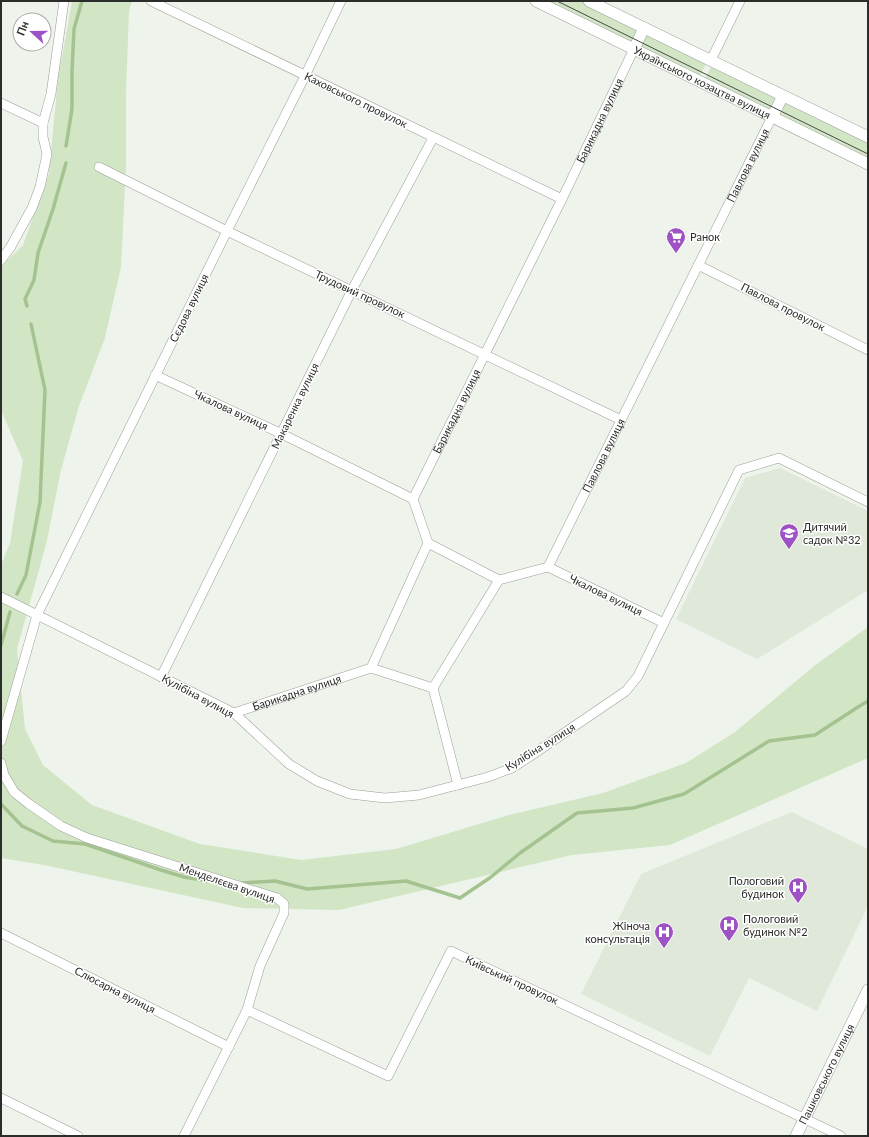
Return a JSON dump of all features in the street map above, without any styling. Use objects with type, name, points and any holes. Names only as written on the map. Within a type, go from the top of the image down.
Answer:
[{"type":"street","points":[[1,260],[10,248],[32,208],[40,187],[47,154],[43,137],[43,123],[51,94],[64,1]]},
{"type":"street","name":"Каховського провулок","points":[[151,1],[562,199]]},
{"type":"street","name":"Сєдова вулиця","points":[[1,737],[37,615],[341,1]]},
{"type":"street","name":"Українського козацтва вулиця","points":[[536,1],[868,164]]},
{"type":"street","points":[[589,1],[868,137]]},
{"type":"street","points":[[711,60],[740,1]]},
{"type":"street","name":"Барикадна вулиця","points":[[413,499],[484,353],[562,199],[644,28]]},
{"type":"street","name":"Павлова вулиця","points":[[548,567],[783,96]]},
{"type":"street","points":[[1,103],[43,123]]},
{"type":"street","name":"Макаренка вулиця","points":[[161,677],[352,290],[433,138]]},
{"type":"street","name":"Трудовий провулок","points":[[99,166],[226,231],[484,353],[621,420]]},
{"type":"street","name":"Павлова провулок","points":[[698,265],[868,350]]},
{"type":"street","name":"Чкалова вулиця","points":[[155,375],[282,434],[413,499]]},
{"type":"street","name":"Кулібіна вулиця","points":[[1,597],[234,713],[290,764],[317,781],[350,794],[385,798],[412,795],[458,785],[488,777],[512,768],[626,691],[638,676],[739,470],[778,458],[868,502]]},
{"type":"street","points":[[413,499],[428,543],[371,668],[434,688]]},
{"type":"street","points":[[428,543],[499,580],[548,567]]},
{"type":"street","name":"Чкалова вулиця","points":[[548,567],[664,623]]},
{"type":"street","points":[[458,785],[434,688],[499,580]]},
{"type":"street","name":"Барикадна вулиця","points":[[234,713],[371,668]]},
{"type":"street","name":"Менделєєва вулиця","points":[[1,763],[4,775],[14,792],[61,826],[87,838],[278,898],[284,904],[284,913],[260,966],[247,1010],[184,1136]]},
{"type":"street","name":"Слюсарна вулиця","points":[[1,933],[229,1047]]},
{"type":"street","name":"Київський провулок","points":[[247,1010],[388,1076],[451,951],[841,1136]]},
{"type":"street","name":"Пашковського вулиця","points":[[796,1136],[868,990]]},
{"type":"street","points":[[1,1098],[78,1136]]},
{"type":"shaded area","name":"Дитячий садок №32","points":[[780,468],[868,511],[868,590],[757,659],[676,619],[745,478]]},
{"type":"shaded area","name":"Пологовий будинок №2","points":[[792,812],[868,849],[868,906],[817,1011],[749,978],[710,1056],[581,994],[641,874]]},
{"type":"green space","points":[[72,1],[132,1],[129,11],[126,93],[126,166],[121,267],[105,338],[79,406],[61,470],[47,541],[17,649],[25,729],[43,765],[92,805],[200,844],[301,860],[396,849],[509,815],[603,793],[686,763],[735,732],[814,666],[868,627],[868,758],[670,845],[572,855],[339,910],[243,908],[44,865],[1,858],[1,565],[10,543],[23,461],[1,410],[1,267],[23,245],[49,173],[58,79]]},
{"type":"green space","points":[[543,1],[582,1],[640,29],[632,45]]},
{"type":"green space","points":[[646,32],[707,62],[699,78],[638,48]]},
{"type":"green space","points":[[712,65],[779,97],[771,113],[704,80]]},
{"type":"green space","points":[[784,100],[868,141],[868,160],[777,116]]},
{"type":"waterway","points":[[66,146],[72,109],[74,29],[82,1]]},
{"type":"waterway","points":[[27,306],[25,299],[34,280],[38,253],[53,209],[66,163]]},
{"type":"waterway","points":[[17,594],[26,575],[40,502],[45,390],[31,324]]},
{"type":"waterway","points":[[1,645],[10,612]]},
{"type":"waterway","points":[[241,883],[275,881],[307,889],[406,881],[460,898],[491,877],[520,853],[577,813],[633,808],[684,794],[769,741],[815,735],[868,701]]},
{"type":"waterway","points":[[1,804],[22,826],[53,841],[85,844],[184,877],[209,881]]},
{"type":"tram line","points":[[557,1],[868,154]]},
{"type":"place","name":"Ранок","points":[[676,254]]},
{"type":"place","name":"Дитячий садок №32","points":[[789,550]]},
{"type":"place","name":"Пологовий будинок","points":[[798,904]]},
{"type":"place","name":"Пологовий будинок №2","points":[[729,942]]},
{"type":"place","name":"Жіноча консультація","points":[[664,949]]}]
